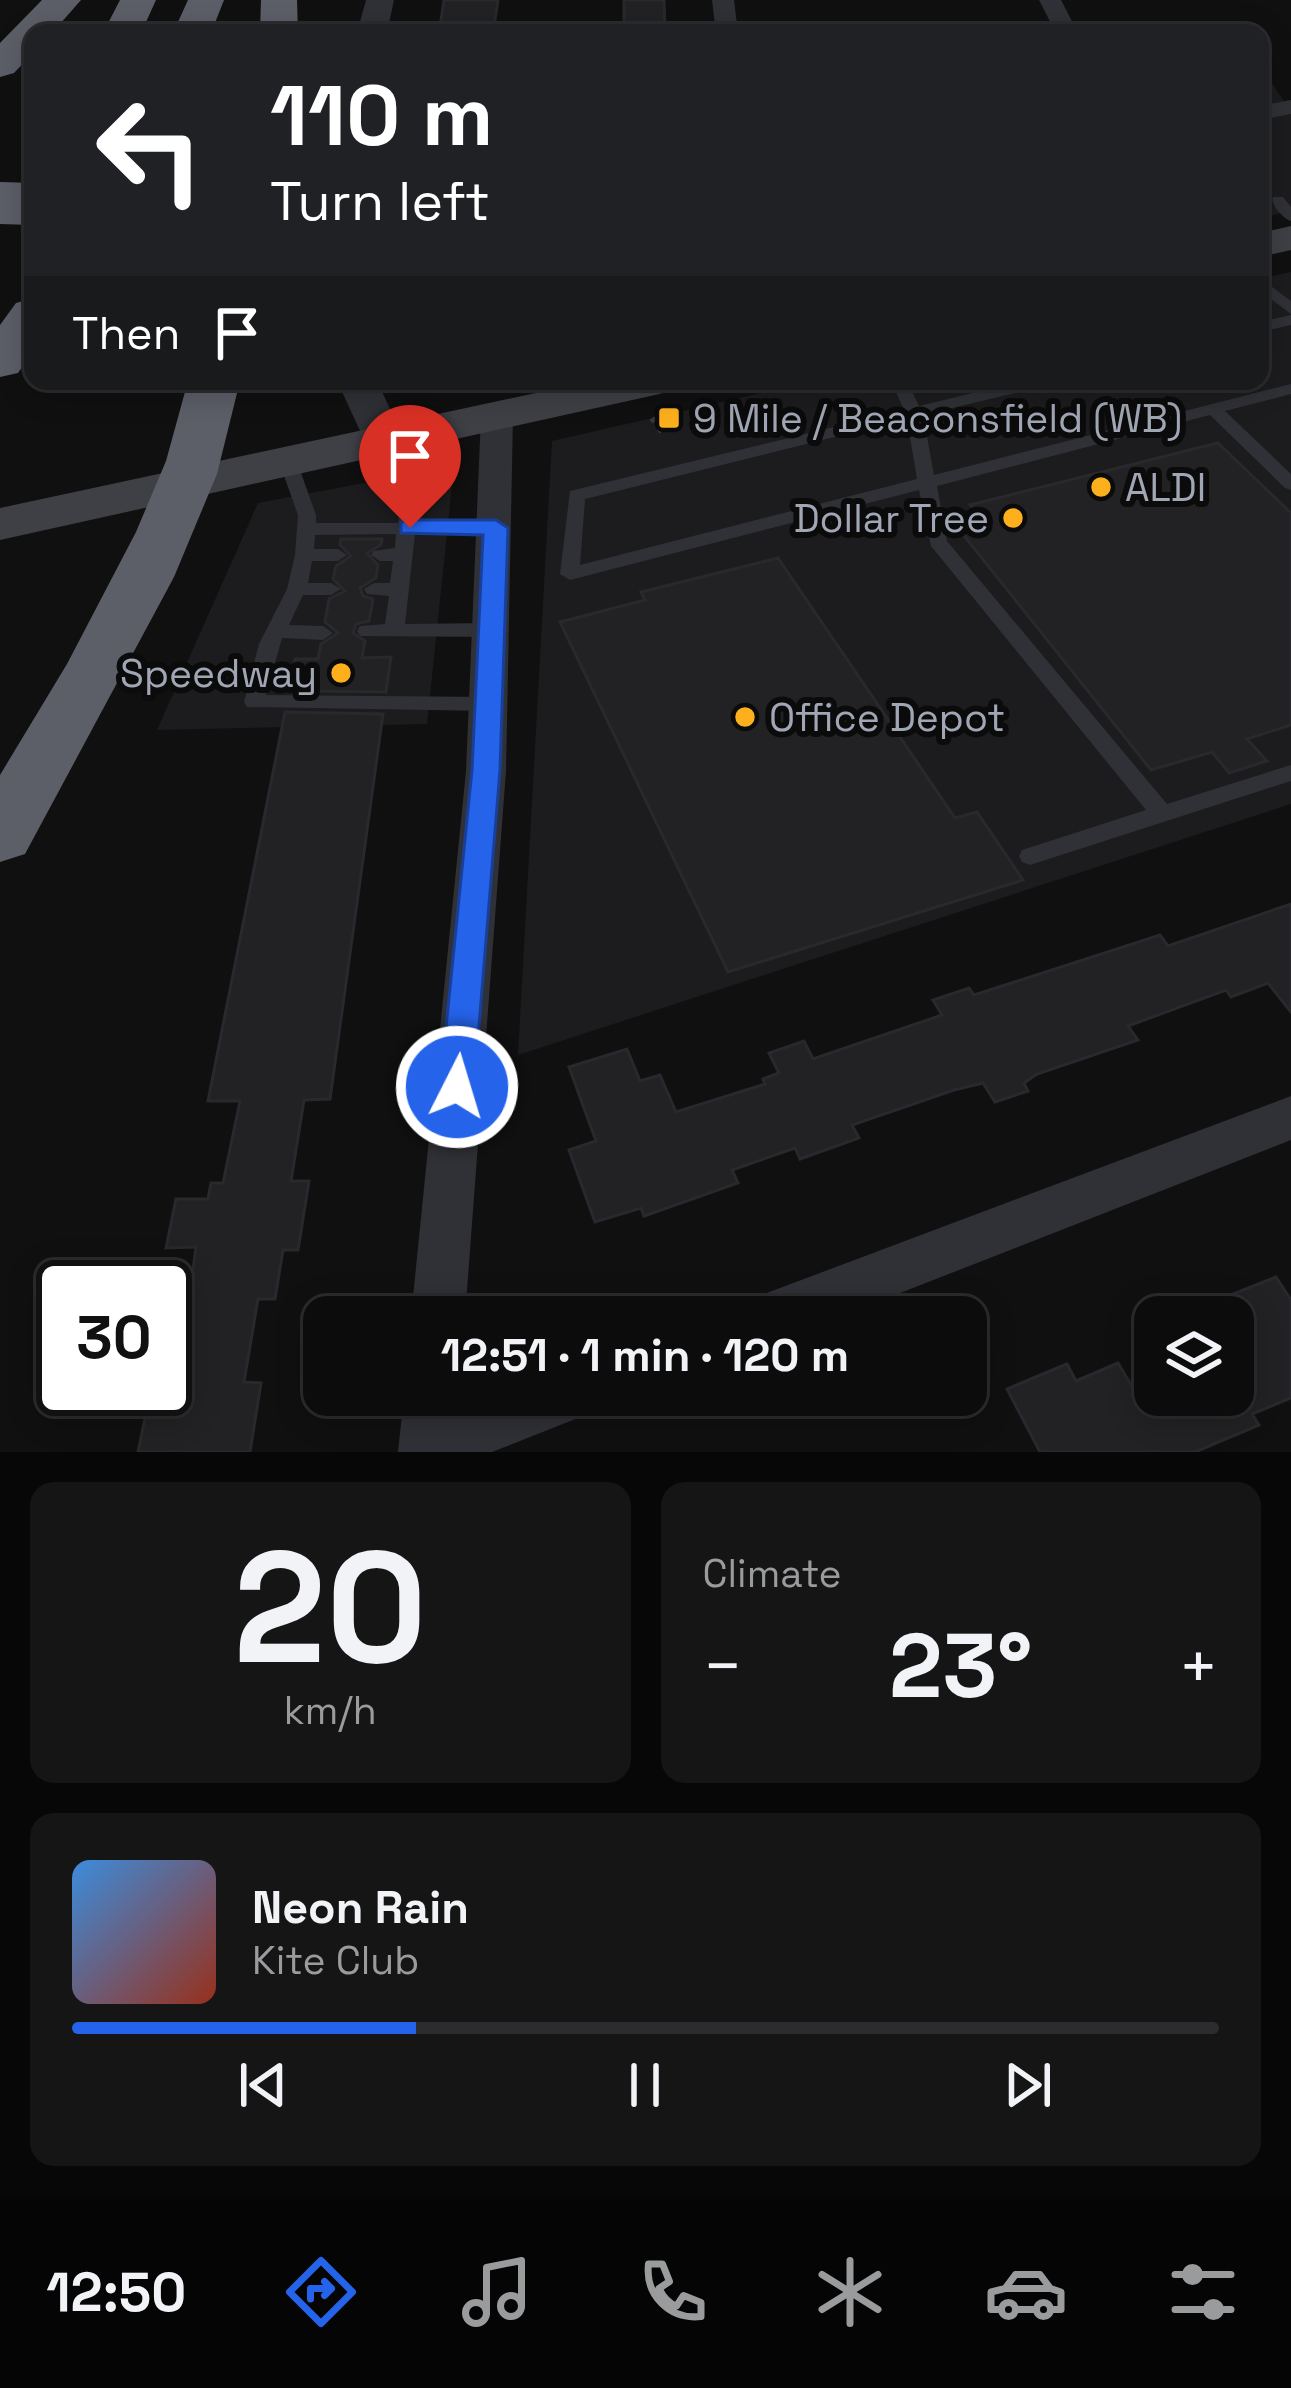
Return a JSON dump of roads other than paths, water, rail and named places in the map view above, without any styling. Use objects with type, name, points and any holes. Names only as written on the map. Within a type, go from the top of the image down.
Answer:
[{"type":"highway","points":[[40,24],[63,0]]},
{"type":"highway","points":[[0,65],[24,40]]},
{"type":"highway","points":[[0,232],[24,197]]},
{"type":"highway","points":[[0,362],[24,326]]},
{"type":"highway","points":[[0,835],[102,655],[187,482],[212,390]]},
{"type":"main road","points":[[0,524],[497,416],[653,398]]},
{"type":"street","points":[[362,390],[383,439]]},
{"type":"street","points":[[440,1296],[488,704],[497,416]]},
{"type":"street","points":[[827,1296],[1291,1118]]},
{"type":"street","points":[[428,1432],[489,1416]]},
{"type":"lane","points":[[1285,219],[1291,218]]},
{"type":"lane","points":[[1005,390],[576,495],[570,574],[1291,389]]},
{"type":"lane","points":[[903,390],[914,412],[938,542],[1162,814]]},
{"type":"lane","points":[[1213,409],[1291,484]]},
{"type":"lane","points":[[383,439],[411,491],[394,631]]},
{"type":"lane","points":[[287,459],[307,515],[304,555],[297,589],[269,644],[254,702],[488,704]]},
{"type":"lane","points":[[306,529],[496,528]]},
{"type":"lane","points":[[380,555],[406,554]]},
{"type":"lane","points":[[304,555],[338,555]]},
{"type":"lane","points":[[297,589],[331,589]]},
{"type":"lane","points":[[374,589],[400,590]]},
{"type":"lane","points":[[367,632],[492,630]]},
{"type":"lane","points":[[279,631],[323,633]]},
{"type":"lane","points":[[1030,856],[1291,773]]},
{"type":"place","name":"9 Mile / Beaconsfield (WB)","points":[[669,418]]},
{"type":"place","name":"ALDI","points":[[1101,487]]},
{"type":"place","name":"Dollar Tree","points":[[1013,518]]},
{"type":"place","name":"Speedway","points":[[341,673]]},
{"type":"place","name":"Office Depot","points":[[745,717]]}]
